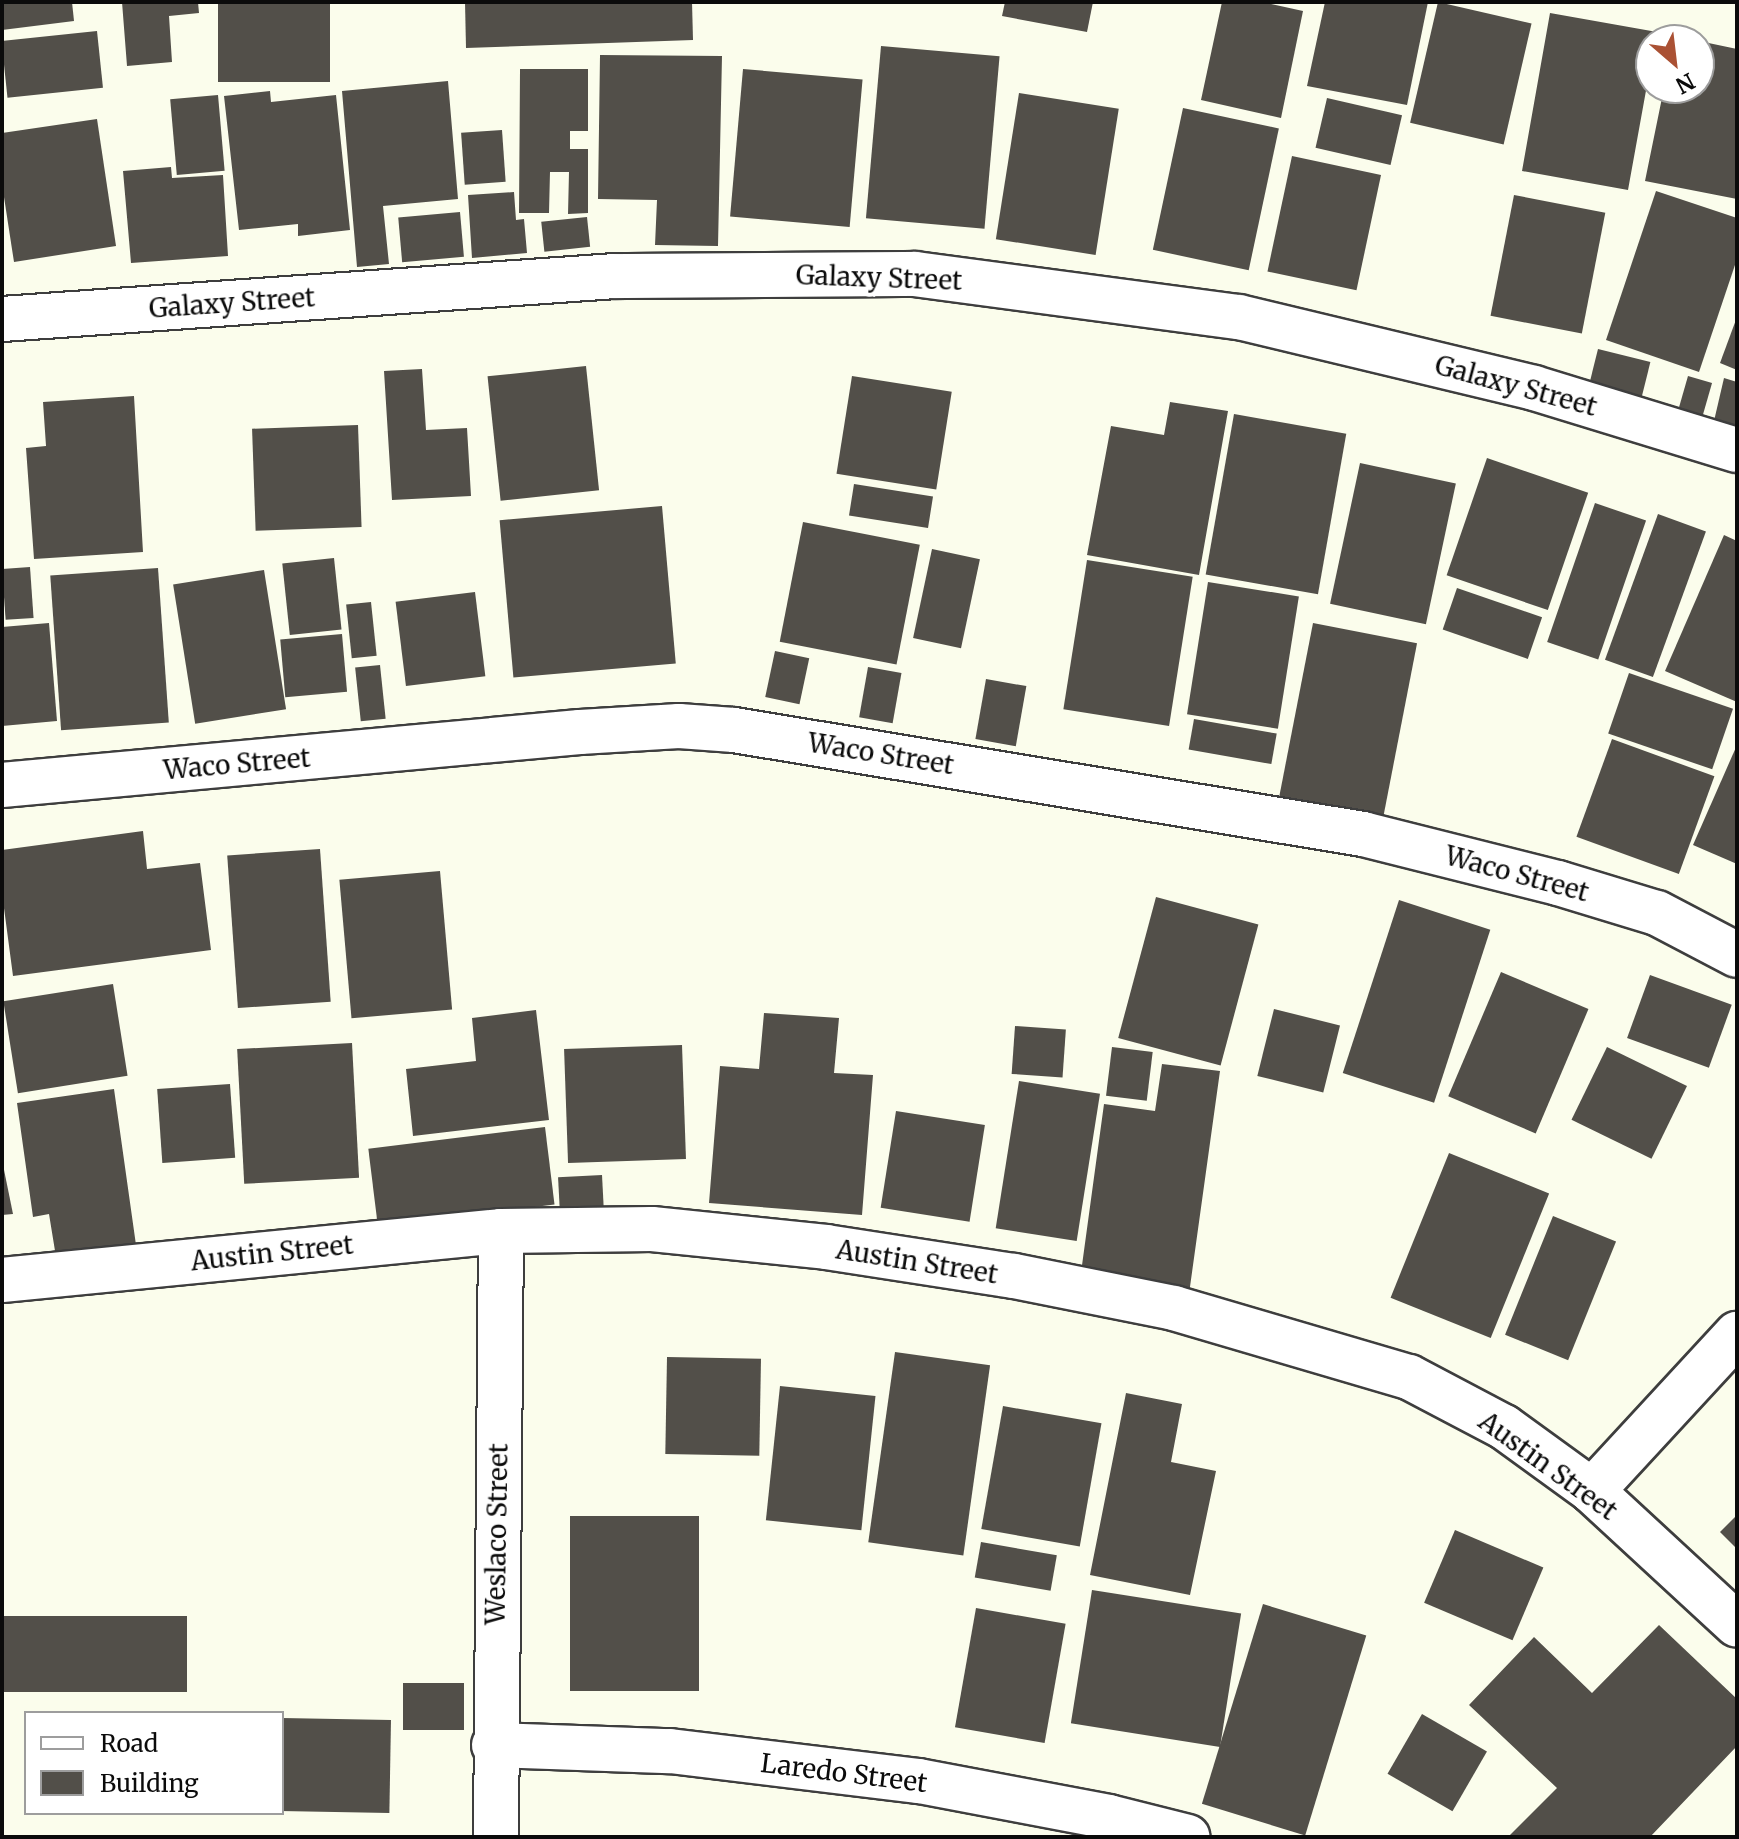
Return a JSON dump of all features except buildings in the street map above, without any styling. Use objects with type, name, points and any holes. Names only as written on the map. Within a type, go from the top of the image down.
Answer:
[{"type":"street","name":"Galaxy Street","points":[[2,319],[615,276],[915,274],[1239,317],[1534,388],[1737,450]]},
{"type":"street","name":"Waco Street","points":[[2,785],[580,732],[679,726],[734,730],[1363,834],[1558,883],[1657,913],[1737,955]]},
{"type":"street","name":"Austin Street","points":[[2,1280],[501,1231],[652,1229],[826,1247],[1014,1276],[1174,1308],[1409,1377],[1504,1427],[1592,1491],[1737,1625]]},
{"type":"street","name":"Weslaco Street","points":[[496,1837],[494,1745],[501,1231]]},
{"type":"street","points":[[1592,1491],[1737,1334]]},
{"type":"street","name":"Laredo Street","points":[[494,1745],[670,1751],[919,1781],[1122,1820],[1188,1837]]}]
